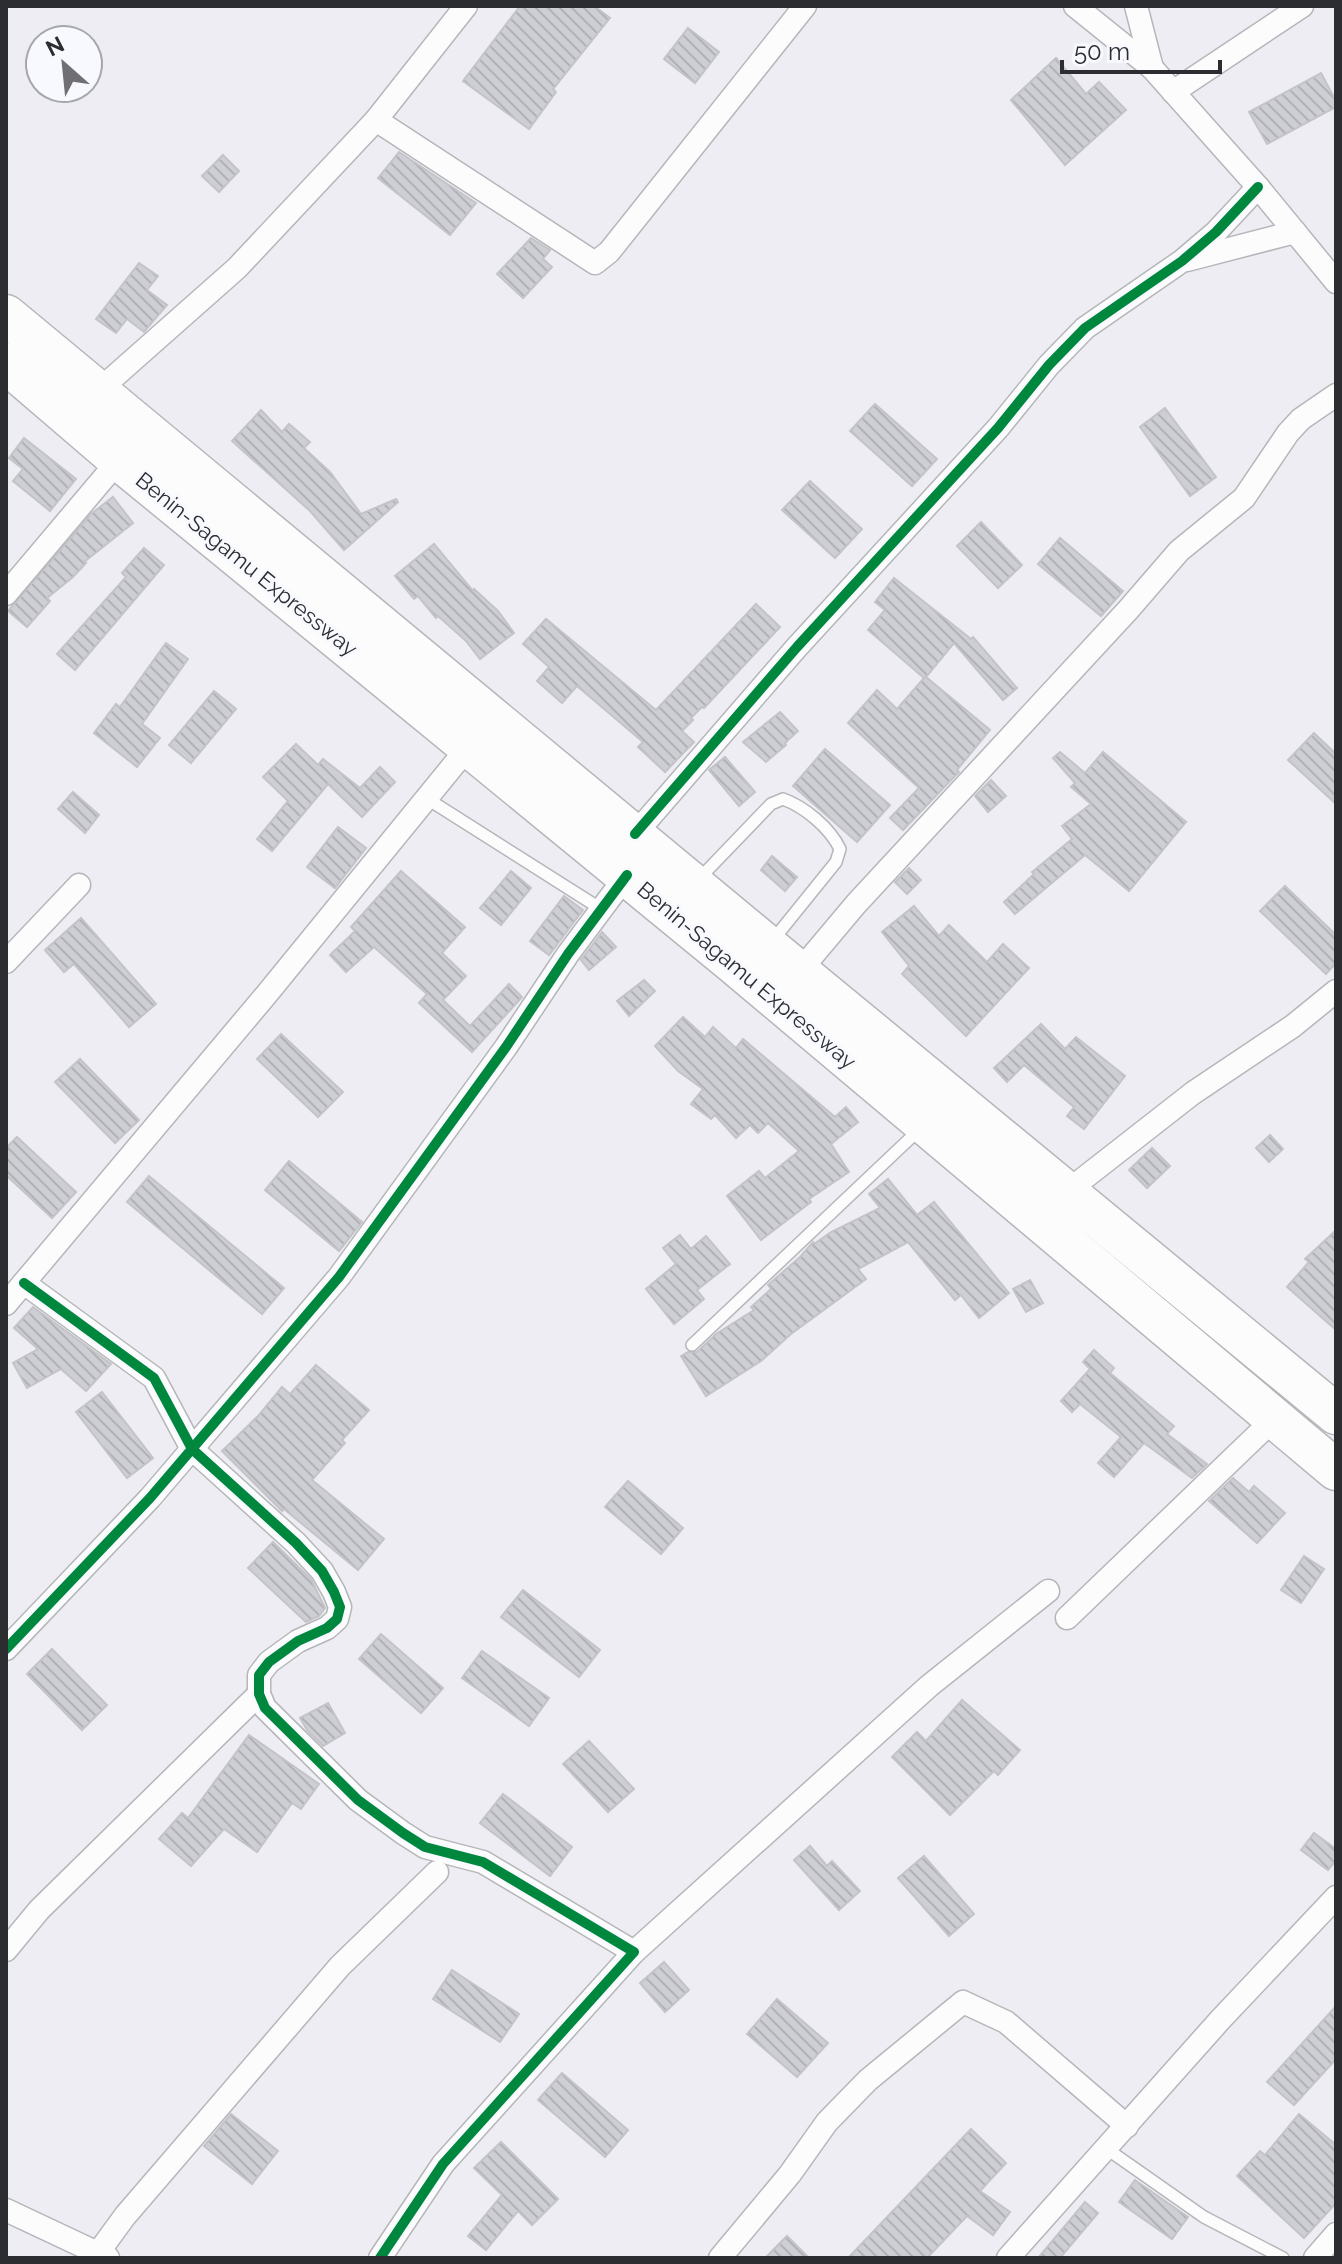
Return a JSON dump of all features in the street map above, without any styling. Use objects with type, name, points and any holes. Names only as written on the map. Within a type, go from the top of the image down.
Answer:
[{"type":"highway","points":[[6,315],[635,834],[798,973],[1336,1414]]},
{"type":"highway","name":"Benin-Sagamu Expressway","points":[[6,363],[119,460],[627,875],[1336,1470]]},
{"type":"street","points":[[98,391],[237,268],[376,120],[466,6]]},
{"type":"street","points":[[376,120],[595,263],[609,252],[805,6]]},
{"type":"street","points":[[1075,6],[1152,68],[1258,187],[1336,282]]},
{"type":"street","points":[[1136,6],[1152,68]]},
{"type":"street","points":[[1173,92],[1302,6]]},
{"type":"street","points":[[635,834],[797,647],[998,428],[1049,365],[1085,328],[1182,261],[1216,232],[1258,187]]},
{"type":"street","points":[[1182,261],[1295,232]]},
{"type":"street","points":[[798,973],[856,904],[1179,551],[1244,498],[1294,426],[1336,395]]},
{"type":"street","points":[[6,594],[119,460]]},
{"type":"street","points":[[6,1304],[266,995],[470,745]]},
{"type":"street","points":[[6,1649],[150,1498],[339,1277],[627,875]]},
{"type":"street","points":[[6,962],[79,885]]},
{"type":"street","points":[[1065,1193],[1193,1093],[1293,1026],[1336,991]]},
{"type":"street","points":[[24,1283],[154,1378],[192,1449],[296,1543],[322,1571],[334,1592],[340,1607],[337,1619],[327,1628],[298,1641],[269,1662],[259,1675],[259,1694],[265,1708],[358,1800],[403,1833],[425,1847],[483,1862],[634,1952]]},
{"type":"street","points":[[1067,1618],[1274,1419]]},
{"type":"street","points":[[380,2258],[443,2164],[634,1952],[929,1686],[1048,1591]]},
{"type":"street","points":[[6,1950],[39,1910],[259,1694]]},
{"type":"street","points":[[6,2210],[103,2256],[125,2216],[340,1966],[437,1872]]},
{"type":"street","points":[[1008,2258],[1220,2020],[1336,1897]]},
{"type":"street","points":[[720,2258],[790,2174],[827,2122],[868,2080],[963,2002],[1006,2022],[1127,2126]]},
{"type":"street","points":[[706,2258],[761,2187]]},
{"type":"street","points":[[1315,2258],[1336,2234]]},
{"type":"lane","points":[[426,798],[601,909]]},
{"type":"lane","points":[[694,884],[771,804],[783,799],[796,804],[834,837],[840,849],[836,862],[768,947]]},
{"type":"lane","points":[[692,1345],[925,1124]]},
{"type":"lane","points":[[1107,2149],[1204,2217],[1283,2258]]},
{"type":"building","points":[[520,6],[594,6],[610,18],[553,89],[556,92],[529,129],[463,81]]},
{"type":"building","points":[[688,28],[719,52],[695,83],[664,59]]},
{"type":"building","points":[[1056,58],[1086,94],[1099,82],[1126,110],[1065,165],[1011,100]]},
{"type":"building","points":[[1321,73],[1336,101],[1336,107],[1267,144],[1249,112]]},
{"type":"building","points":[[399,152],[476,203],[450,235],[378,178]]},
{"type":"building","points":[[223,155],[239,171],[219,192],[202,176]]},
{"type":"building","points":[[531,238],[550,250],[543,259],[552,267],[523,298],[497,274]]},
{"type":"building","points":[[139,263],[158,276],[147,290],[167,305],[144,332],[127,319],[116,333],[96,319]]},
{"type":"building","points":[[875,404],[937,459],[912,486],[850,431]]},
{"type":"building","points":[[1165,408],[1216,477],[1190,496],[1140,427]]},
{"type":"building","points":[[261,410],[282,432],[289,424],[310,442],[304,448],[330,472],[361,514],[396,499],[398,502],[344,550],[310,511],[232,441]]},
{"type":"building","points":[[24,438],[76,479],[50,511],[13,481],[23,469],[9,458]]},
{"type":"building","points":[[810,481],[862,529],[835,558],[782,510]]},
{"type":"building","points":[[113,497],[133,523],[84,562],[73,577],[47,598],[50,601],[27,627],[8,611],[91,514]]},
{"type":"building","points":[[981,522],[1022,565],[998,588],[957,546]]},
{"type":"building","points":[[1060,538],[1123,591],[1101,616],[1038,564]]},
{"type":"building","points":[[434,544],[473,591],[498,611],[514,633],[480,659],[466,641],[438,616],[436,618],[418,596],[414,599],[395,576]]},
{"type":"building","points":[[144,548],[164,565],[75,670],[57,654],[126,577],[122,573]]},
{"type":"building","points":[[894,578],[971,639],[973,637],[1017,688],[1003,700],[954,643],[926,677],[990,730],[957,770],[959,772],[903,830],[890,818],[919,788],[848,723],[877,690],[897,709],[924,678],[868,630],[885,610],[875,602]]},
{"type":"building","points":[[756,604],[780,627],[691,718],[693,720],[682,731],[694,742],[665,772],[638,747],[643,742],[577,686],[562,703],[537,681],[549,667],[523,644],[546,619],[656,710]]},
{"type":"building","points":[[166,643],[188,659],[142,724],[160,738],[137,767],[94,733],[116,704],[120,707]]},
{"type":"building","points":[[214,691],[236,709],[191,763],[169,745]]},
{"type":"building","points":[[780,712],[798,731],[766,762],[743,742]]},
{"type":"building","points":[[1314,733],[1336,754],[1336,804],[1288,760]]},
{"type":"building","points":[[296,744],[318,765],[323,759],[360,788],[380,767],[395,782],[362,817],[328,784],[272,851],[257,839],[288,801],[263,777]]},
{"type":"building","points":[[825,749],[890,805],[857,842],[793,786]]},
{"type":"building","points":[[1060,752],[1085,773],[1103,752],[1186,822],[1129,891],[1085,855],[1015,914],[1004,902],[1034,874],[1032,872],[1072,839],[1062,826],[1091,804],[1071,787],[1075,783],[1053,758]]},
{"type":"building","points":[[725,757],[755,792],[739,806],[709,770]]},
{"type":"building","points":[[991,780],[1006,796],[988,812],[975,796]]},
{"type":"building","points":[[73,792],[99,815],[85,833],[58,809]]},
{"type":"building","points":[[338,827],[366,848],[335,888],[307,867]]},
{"type":"building","points":[[772,856],[797,877],[785,891],[761,870]]},
{"type":"building","points":[[909,868],[921,880],[907,894],[895,882]]},
{"type":"building","points":[[401,871],[465,927],[442,953],[466,976],[443,1000],[470,1026],[509,984],[522,997],[472,1052],[419,1003],[427,994],[374,947],[346,972],[330,955],[355,931],[351,927]]},
{"type":"building","points":[[511,871],[531,888],[501,925],[480,908]]},
{"type":"building","points":[[1285,886],[1336,935],[1336,963],[1326,974],[1260,911]]},
{"type":"building","points":[[564,896],[583,910],[549,955],[530,941]]},
{"type":"building","points":[[914,906],[939,936],[949,925],[987,962],[1003,944],[1029,968],[966,1036],[902,974],[909,966],[882,932]]},
{"type":"building","points":[[81,918],[156,1004],[129,1027],[74,964],[64,972],[45,950]]},
{"type":"building","points":[[602,932],[616,947],[589,970],[581,960]]},
{"type":"building","points":[[644,980],[655,991],[629,1016],[617,1001]]},
{"type":"building","points":[[683,1017],[705,1037],[713,1027],[736,1048],[743,1039],[835,1117],[846,1107],[858,1122],[831,1144],[849,1172],[809,1199],[811,1202],[761,1240],[727,1196],[759,1171],[765,1178],[799,1151],[768,1123],[758,1133],[750,1125],[736,1138],[715,1115],[711,1119],[691,1104],[703,1089],[678,1071],[655,1046]]},
{"type":"building","points":[[1041,1024],[1065,1049],[1076,1037],[1125,1076],[1084,1129],[1067,1116],[1074,1107],[1024,1065],[1007,1082],[994,1068]]},
{"type":"building","points":[[281,1034],[343,1092],[318,1117],[257,1059]]},
{"type":"building","points":[[80,1059],[139,1120],[115,1143],[55,1082]]},
{"type":"building","points":[[1270,1135],[1283,1149],[1269,1162],[1256,1148]]},
{"type":"building","points":[[17,1137],[76,1192],[52,1218],[6,1175],[6,1148]]},
{"type":"building","points":[[1152,1148],[1170,1166],[1147,1188],[1129,1170]]},
{"type":"building","points":[[289,1161],[362,1222],[339,1251],[265,1190]]},
{"type":"building","points":[[149,1176],[284,1288],[262,1314],[127,1202]]},
{"type":"building","points":[[888,1179],[917,1215],[934,1202],[1009,1293],[979,1318],[961,1295],[955,1300],[908,1242],[858,1269],[866,1279],[791,1334],[761,1361],[706,1396],[681,1356],[697,1352],[716,1334],[754,1310],[751,1307],[771,1289],[768,1285],[813,1242],[880,1208],[869,1194]]},
{"type":"building","points":[[1336,1230],[1336,1330],[1287,1287],[1309,1262],[1305,1259]]},
{"type":"building","points":[[680,1235],[691,1249],[706,1236],[730,1264],[697,1290],[704,1299],[674,1324],[646,1289],[676,1264],[663,1248]]},
{"type":"building","points":[[1030,1280],[1043,1303],[1026,1312],[1013,1289]]},
{"type":"building","points":[[33,1307],[111,1364],[86,1391],[61,1369],[27,1388],[13,1363],[38,1349],[14,1328]]},
{"type":"building","points":[[1094,1350],[1114,1368],[1110,1373],[1174,1426],[1167,1434],[1207,1464],[1192,1478],[1144,1443],[1114,1477],[1098,1463],[1121,1437],[1080,1404],[1072,1412],[1061,1401],[1090,1369],[1083,1362]]},
{"type":"building","points":[[316,1365],[369,1410],[312,1480],[384,1539],[358,1570],[284,1509],[282,1511],[222,1451],[282,1387],[290,1394]]},
{"type":"building","points":[[102,1392],[153,1458],[127,1478],[76,1412]]},
{"type":"building","points":[[1233,1478],[1249,1492],[1254,1486],[1285,1513],[1257,1543],[1209,1501]]},
{"type":"building","points":[[628,1481],[683,1528],[661,1554],[605,1507]]},
{"type":"building","points":[[273,1542],[311,1579],[325,1608],[319,1616],[306,1622],[248,1568]]},
{"type":"building","points":[[1304,1556],[1324,1569],[1301,1603],[1281,1590]]},
{"type":"building","points":[[523,1590],[600,1650],[579,1677],[501,1617]]},
{"type":"building","points":[[381,1634],[443,1688],[421,1713],[359,1659]]},
{"type":"building","points":[[52,1649],[107,1705],[82,1730],[27,1674]]},
{"type":"building","points":[[482,1651],[549,1698],[529,1726],[462,1678]]},
{"type":"building","points":[[962,1700],[1020,1750],[998,1775],[994,1771],[950,1815],[892,1757],[917,1732],[926,1741]]},
{"type":"building","points":[[328,1703],[345,1733],[323,1746],[300,1718]]},
{"type":"building","points":[[249,1735],[319,1784],[301,1809],[292,1803],[257,1852],[224,1829],[191,1866],[159,1839],[182,1813],[188,1818]]},
{"type":"building","points":[[589,1741],[634,1789],[608,1812],[563,1764]]},
{"type":"building","points":[[503,1794],[572,1847],[550,1876],[480,1823]]},
{"type":"building","points":[[1314,1833],[1336,1849],[1336,1860],[1328,1870],[1301,1850]]},
{"type":"building","points":[[810,1846],[827,1866],[832,1861],[860,1891],[839,1910],[794,1860]]},
{"type":"building","points":[[924,1856],[974,1914],[949,1936],[898,1878]]},
{"type":"building","points":[[664,1962],[689,1990],[665,2012],[640,1983]]},
{"type":"building","points":[[452,1970],[519,2014],[500,2042],[433,1999]]},
{"type":"building","points":[[777,1999],[828,2043],[797,2077],[747,2034]]},
{"type":"building","points":[[1336,2006],[1336,2059],[1294,2105],[1267,2082]]},
{"type":"building","points":[[562,2073],[628,2130],[605,2157],[538,2100]]},
{"type":"building","points":[[231,2114],[278,2151],[252,2184],[204,2146]]},
{"type":"building","points":[[1299,2114],[1336,2145],[1336,2203],[1304,2238],[1237,2176],[1260,2151],[1265,2155]]},
{"type":"building","points":[[971,2129],[1006,2163],[980,2191],[1010,2212],[993,2235],[967,2216],[927,2258],[848,2258]]},
{"type":"building","points":[[501,2142],[558,2199],[532,2225],[518,2211],[486,2250],[468,2236],[502,2195],[474,2168]]},
{"type":"building","points":[[1135,2180],[1188,2217],[1172,2239],[1119,2202]]},
{"type":"building","points":[[1085,2202],[1098,2213],[1060,2258],[1038,2258]]},
{"type":"building","points":[[787,2236],[809,2258],[765,2258]]},
{"type":"cycle path","points":[[635,834],[797,647],[998,428],[1049,365],[1085,328],[1182,261],[1216,232],[1258,187]]},
{"type":"cycle path","points":[[6,1649],[150,1498],[339,1277],[627,875]]},
{"type":"cycle path","points":[[24,1283],[154,1378],[192,1449],[296,1543],[322,1571],[334,1592],[340,1607],[337,1619],[327,1628],[298,1641],[269,1662],[259,1675],[259,1694],[265,1708],[358,1800],[403,1833],[425,1847],[483,1862],[634,1952],[443,2164],[380,2258]]}]
